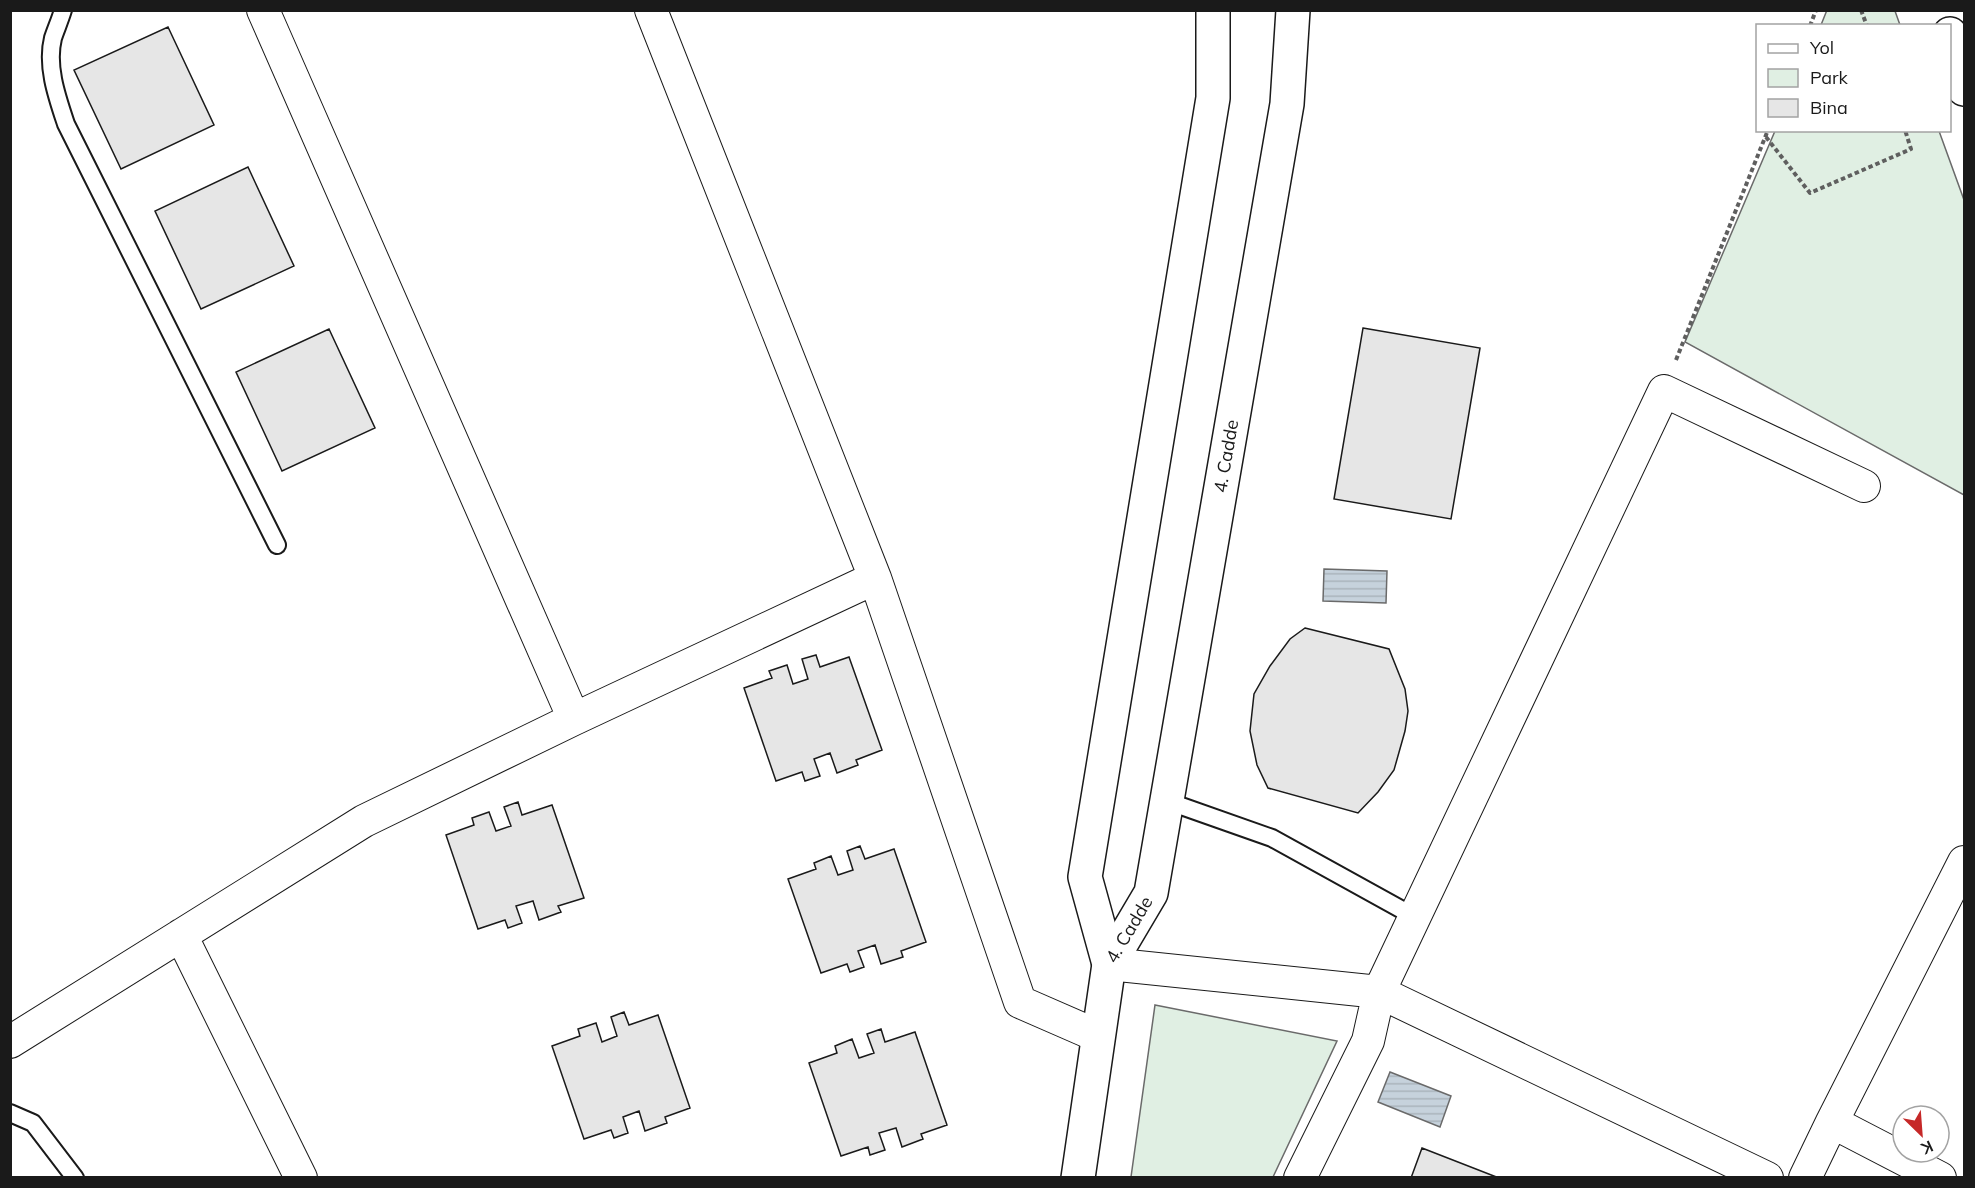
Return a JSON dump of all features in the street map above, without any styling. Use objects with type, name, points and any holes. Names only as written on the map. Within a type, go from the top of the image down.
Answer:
[{"type":"street","points":[[263,10],[574,719]]},
{"type":"street","points":[[651,10],[875,578],[1020,1002],[1098,1036]]},
{"type":"street","name":"4. Cadde","points":[[1109,964],[1085,877],[1213,98],[1213,10]]},
{"type":"street","name":"4. Cadde","points":[[1109,964],[1152,893],[1287,104],[1293,10]]},
{"type":"street","points":[[1951,37],[1965,89]]},
{"type":"street","points":[[1300,1178],[1368,1041],[1379,992],[1664,392],[1864,486]]},
{"type":"street","points":[[10,1042],[364,821],[574,719],[875,578]]},
{"type":"street","points":[[1805,1178],[1965,862]]},
{"type":"street","points":[[182,935],[301,1178]]},
{"type":"street","points":[[1078,1178],[1109,964],[1379,992],[1767,1178]]},
{"type":"street","points":[[1832,1122],[1940,1178]]},
{"type":"lane","points":[[63,10],[53,40],[52,68],[66,124],[277,545]]},
{"type":"lane","points":[[1167,801],[1272,838],[1415,917]]},
{"type":"lane","points":[[10,1113],[33,1123],[75,1178]]},
{"type":"path","points":[[1664,392],[1767,132]]},
{"type":"path","points":[[1766,136],[1810,193],[1911,149],[1906,132]]},
{"type":"green space","points":[[1827,10],[1895,11],[1900,24],[1821,24]]},
{"type":"green space","points":[[1775,132],[1939,132],[1964,200],[1964,495],[1685,342]]},
{"type":"green space","points":[[1155,1005],[1337,1041],[1273,1177],[1131,1177]]},
{"type":"shaded area","points":[[1324,569],[1387,571],[1386,603],[1323,601]]},
{"type":"shaded area","points":[[1390,1072],[1451,1096],[1440,1127],[1378,1102]]},
{"type":"building","points":[[168,27],[214,125],[121,169],[74,70]]},
{"type":"building","points":[[248,167],[294,266],[201,309],[155,211]]},
{"type":"building","points":[[1363,328],[1480,348],[1451,519],[1334,499]]},
{"type":"building","points":[[329,329],[375,428],[282,471],[236,372]]},
{"type":"building","points":[[1305,628],[1389,649],[1405,689],[1408,711],[1394,770],[1378,792],[1358,813],[1268,788],[1257,765],[1250,731],[1254,694],[1270,666],[1290,639]]},
{"type":"building","points":[[816,655],[820,667],[849,657],[882,750],[856,760],[858,765],[837,773],[830,753],[814,759],[820,776],[805,781],[802,772],[776,781],[744,688],[772,678],[769,671],[787,665],[793,684],[808,679],[802,659]]},
{"type":"building","points":[[518,802],[522,815],[552,805],[584,898],[558,906],[561,912],[539,920],[533,901],[516,906],[522,923],[508,928],[505,920],[478,929],[446,835],[474,825],[472,818],[489,812],[496,831],[511,826],[504,807]]},
{"type":"building","points":[[860,846],[865,859],[894,849],[926,942],[901,951],[903,957],[881,964],[875,945],[858,951],[864,967],[850,972],[847,964],[821,973],[788,879],[816,869],[814,863],[831,856],[838,875],[853,870],[847,851]]},
{"type":"building","points":[[624,1012],[629,1025],[658,1015],[690,1108],[665,1117],[667,1123],[645,1131],[639,1111],[623,1117],[628,1133],[614,1138],[611,1130],[584,1139],[552,1046],[580,1036],[578,1029],[596,1023],[602,1042],[617,1036],[611,1017]]},
{"type":"building","points":[[881,1029],[885,1042],[915,1032],[947,1125],[921,1134],[923,1139],[902,1147],[896,1128],[879,1133],[885,1150],[870,1155],[868,1147],[841,1156],[809,1063],[837,1053],[835,1046],[852,1039],[859,1058],[874,1053],[867,1034]]},
{"type":"building","points":[[1422,1148],[1499,1178],[1411,1178]]}]
